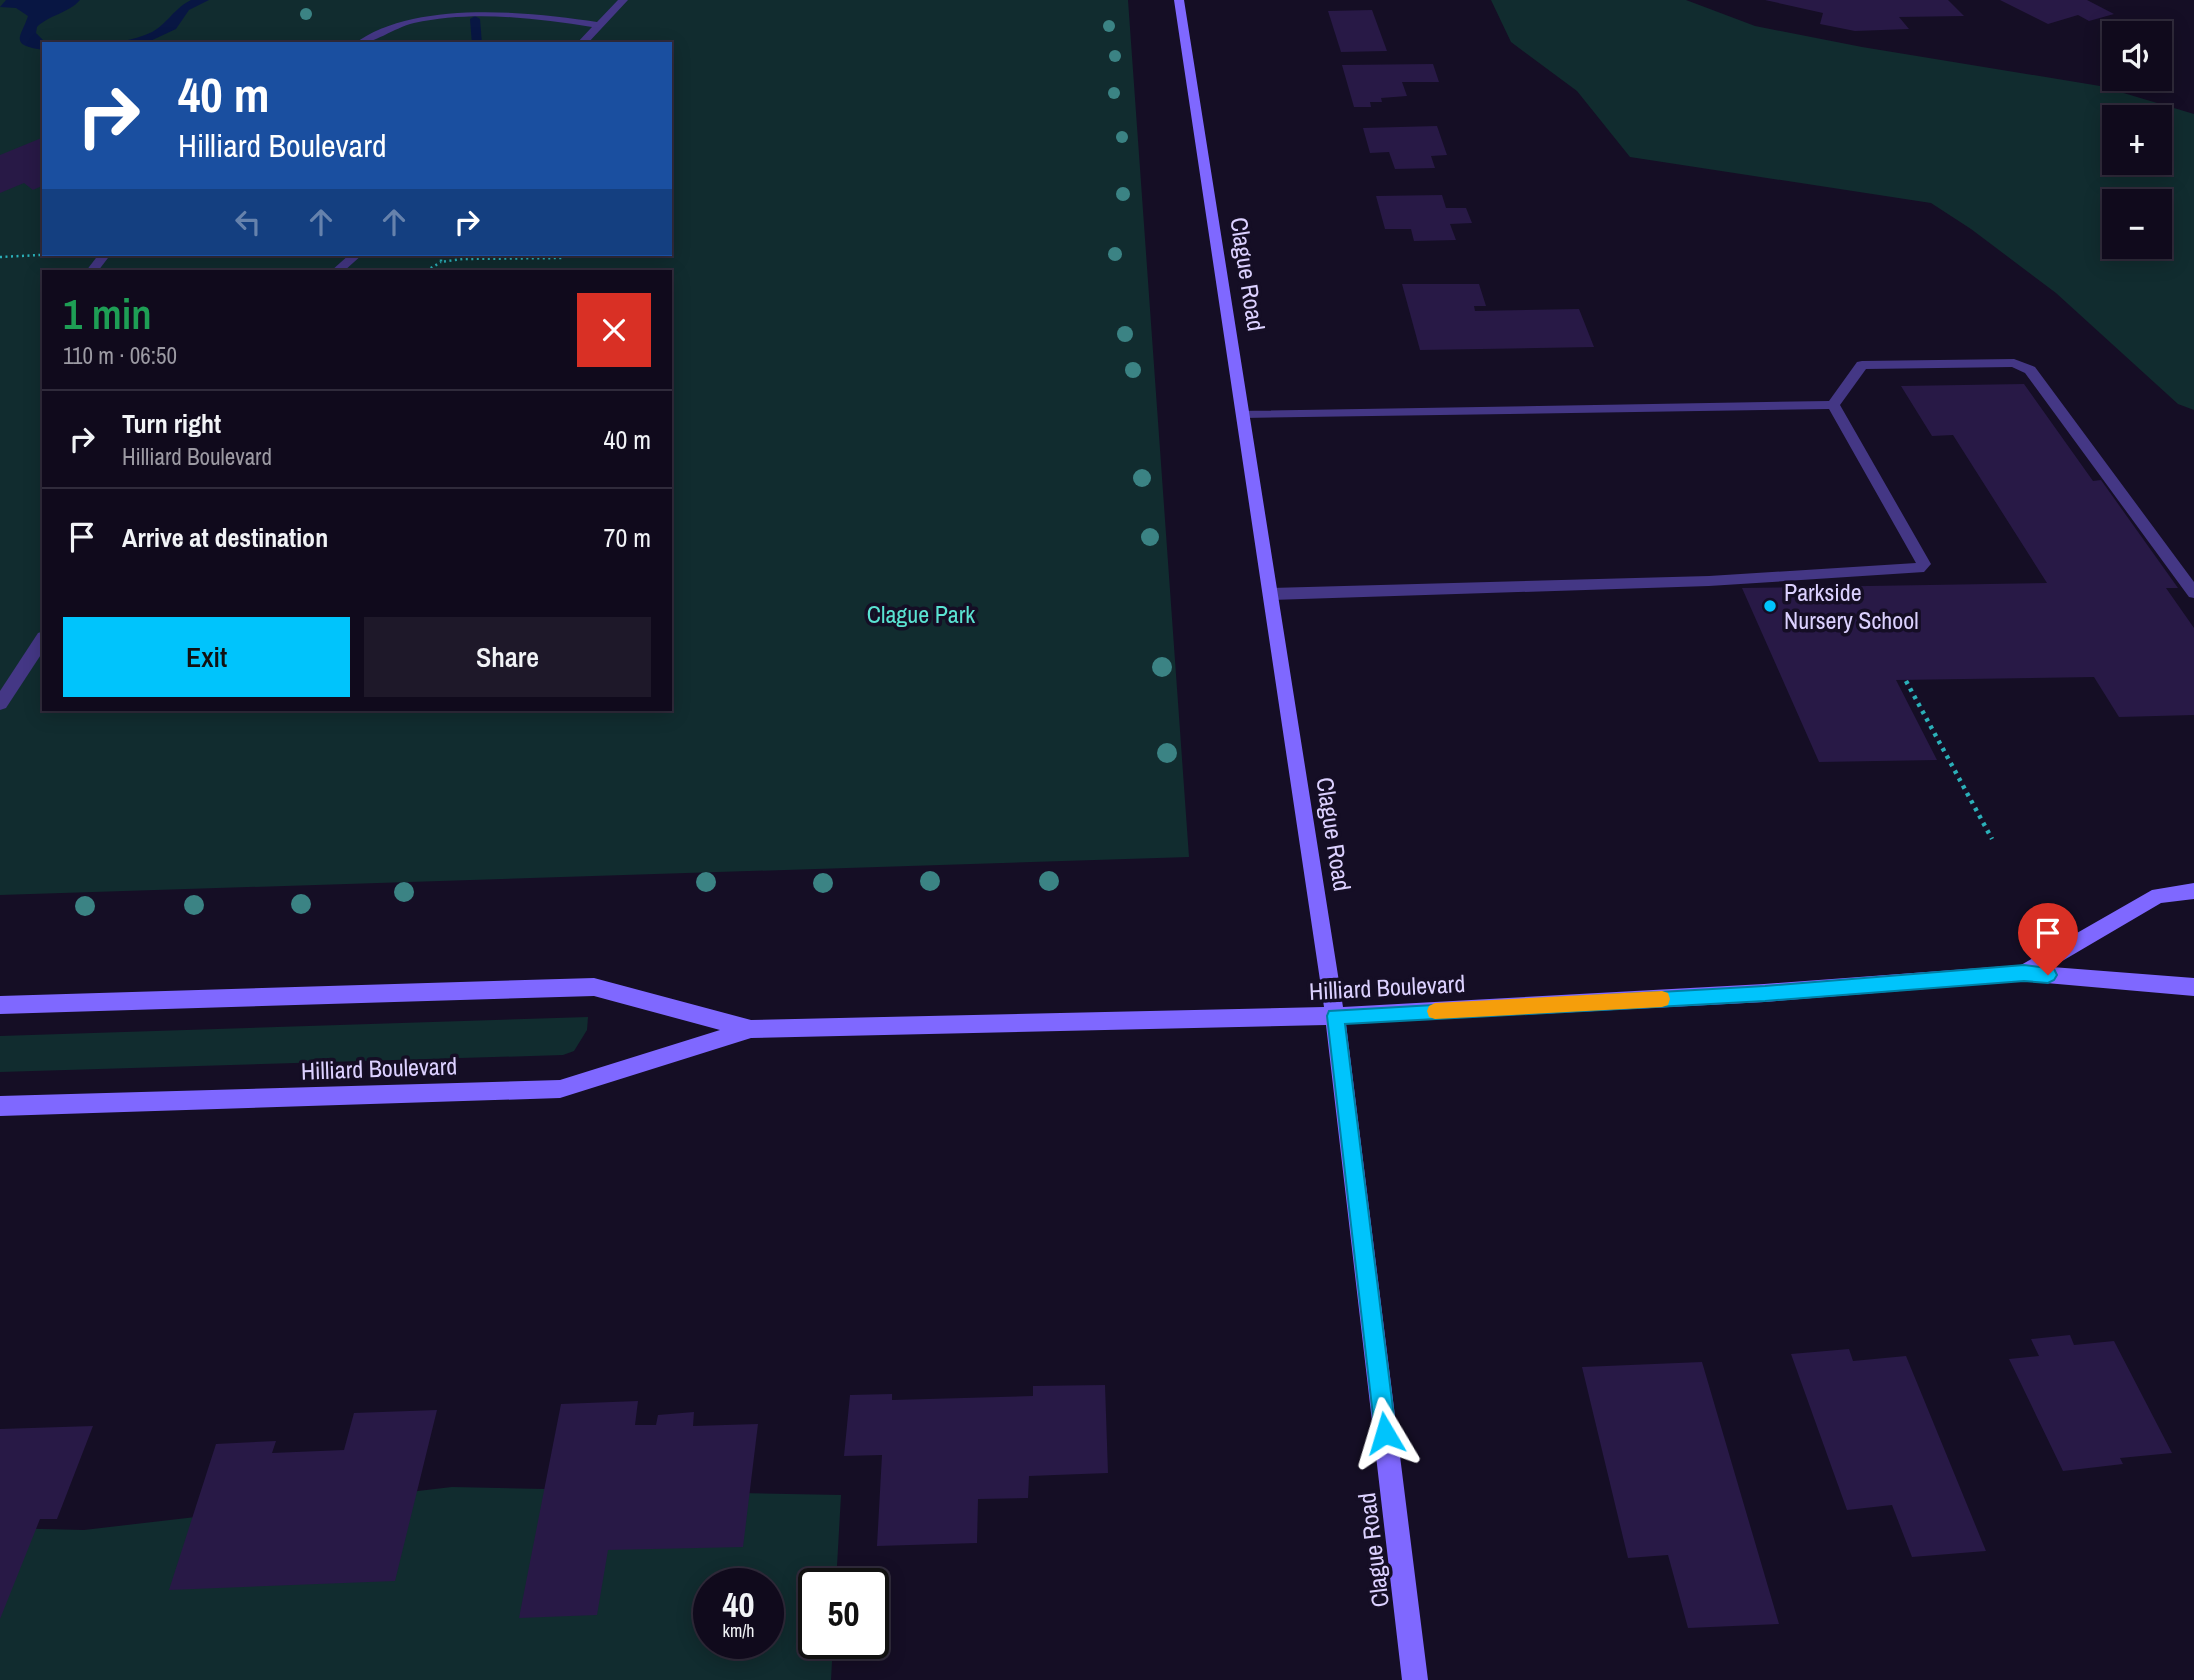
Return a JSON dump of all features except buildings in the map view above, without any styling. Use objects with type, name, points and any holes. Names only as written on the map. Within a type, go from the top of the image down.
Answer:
[{"type":"main road","name":"Clague Road","points":[[1179,0],[1335,1016],[1415,1680]]},
{"type":"main road","name":"Hilliard Boulevard","points":[[2024,973],[2158,896],[2194,891]]},
{"type":"main road","name":"Hilliard Boulevard","points":[[0,1106],[560,1089],[751,1029],[1335,1016],[1765,993],[2024,973],[2194,988]]},
{"type":"main road","name":"Hilliard Boulevard","points":[[0,1005],[594,987],[751,1029]]},
{"type":"lane","points":[[583,42],[623,0]]},
{"type":"lane","points":[[361,42],[385,23],[411,13],[449,5],[478,4],[599,25]]},
{"type":"lane","points":[[93,270],[103,256]]},
{"type":"lane","points":[[338,270],[354,256]]},
{"type":"lane","points":[[1833,405],[1862,365],[2022,365],[2030,370],[2194,593]]},
{"type":"lane","points":[[1242,414],[1833,405]]},
{"type":"lane","points":[[1271,594],[1709,581],[1919,568],[1924,564],[1833,405]]},
{"type":"lane","points":[[0,704],[42,640]]},
{"type":"path","points":[[0,257],[48,256]]},
{"type":"path","points":[[441,256],[441,262]]},
{"type":"path","points":[[428,270],[441,262],[463,259],[564,258]]},
{"type":"path","points":[[1906,681],[1992,839]]},
{"type":"green space","name":"Clague Park","points":[[0,0],[1128,0],[1189,857],[0,895]]},
{"type":"green space","points":[[1491,0],[1686,0],[1755,26],[1862,47],[2100,86],[2102,91],[2117,91],[2164,105],[2102,105],[2102,175],[2172,175],[2172,107],[2194,114],[2194,410],[2178,404],[2056,293],[1971,229],[1931,203],[1630,157],[1577,91],[1511,42]]},
{"type":"green space","points":[[588,1017],[587,1030],[574,1051],[563,1055],[0,1072],[0,1036]]},
{"type":"green space","points":[[452,1487],[841,1495],[837,1568],[798,1568],[798,1659],[832,1659],[831,1680],[0,1680],[0,1528],[84,1530]]},
{"type":"water","points":[[6,0],[80,0],[37,27],[36,33],[43,40],[63,42],[42,42],[42,50],[21,42],[28,16],[16,8],[0,7]]},
{"type":"water","points":[[191,0],[209,0],[189,10],[176,29],[148,42],[117,42],[152,32]]},
{"type":"waterway","points":[[475,19],[477,42]]},
{"type":"slow traffic","points":[[1435,1011],[1662,999]]},
{"type":"place","name":"Parkside Nursery School","points":[[1770,606]]},
{"type":"route","points":[[1385,1433],[1335,1016],[1765,993],[2024,973],[2048,975]]}]
